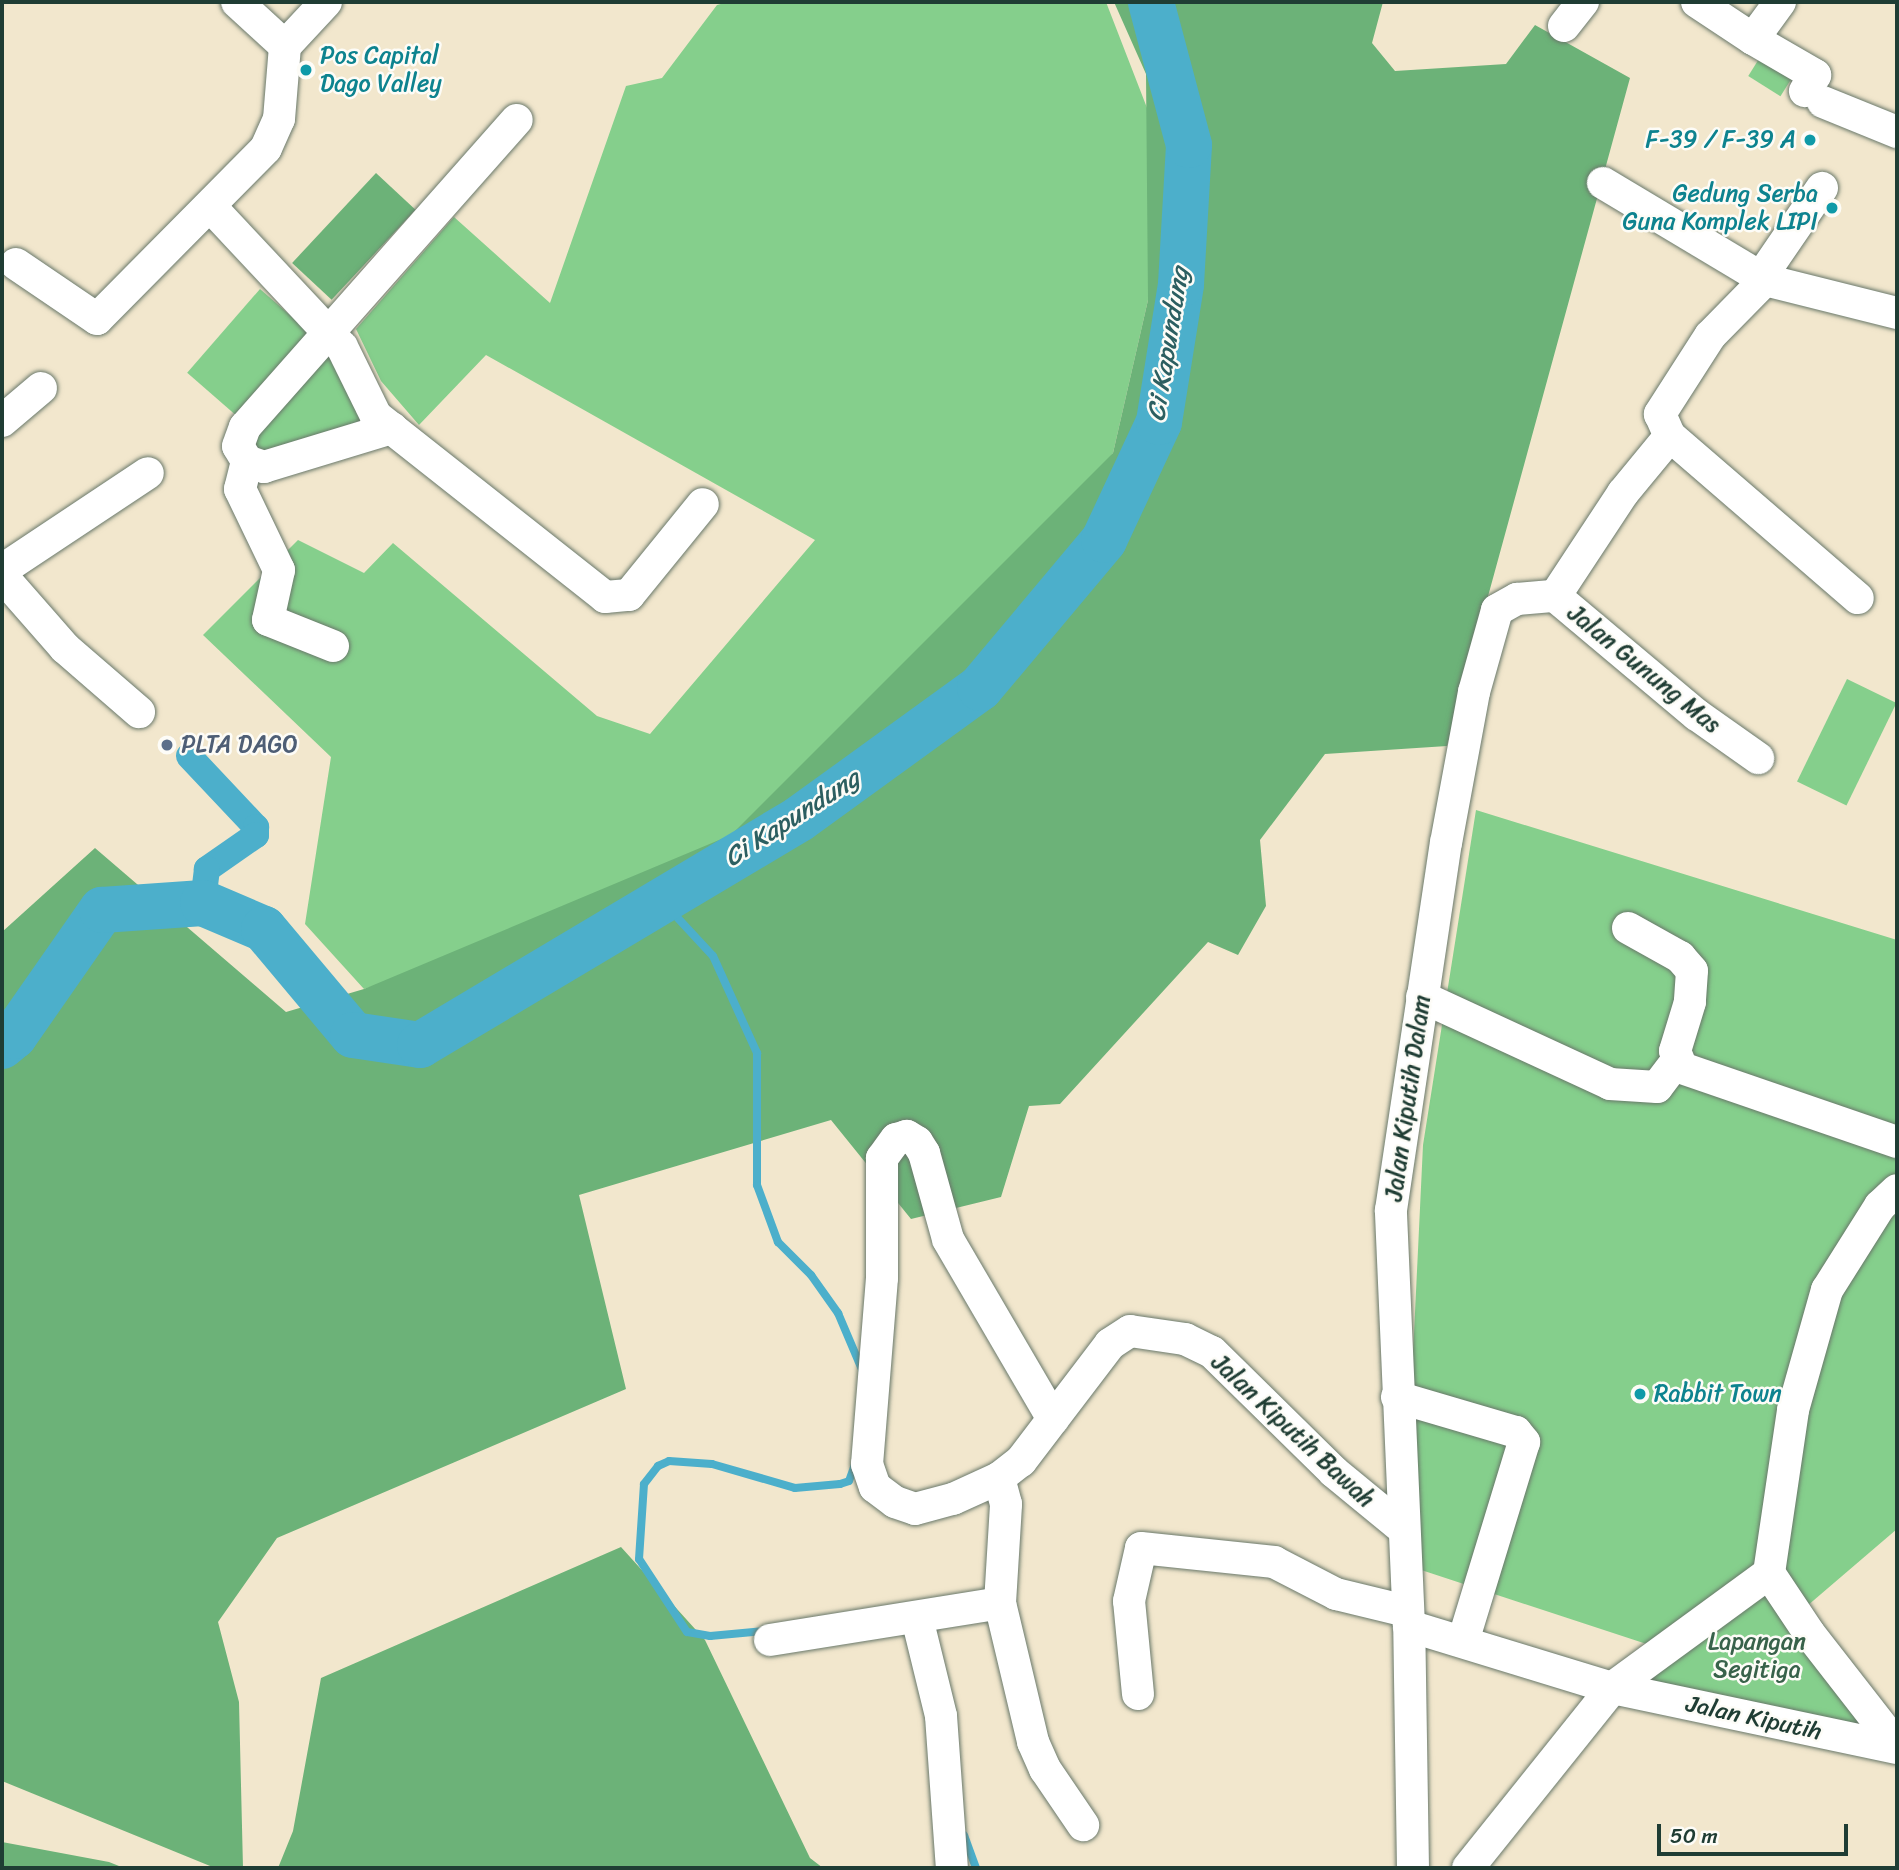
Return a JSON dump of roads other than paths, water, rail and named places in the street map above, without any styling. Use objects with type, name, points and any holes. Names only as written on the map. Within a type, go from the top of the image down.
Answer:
[{"type":"street","points":[[237,2],[285,46]]},
{"type":"street","points":[[16,264],[97,319],[210,206],[272,139],[279,119],[285,46],[326,2]]},
{"type":"street","points":[[1697,2],[1815,75],[1814,97],[1897,132]]},
{"type":"street","points":[[1754,39],[1780,2]]},
{"type":"street","points":[[392,428],[264,467],[247,461],[238,446],[245,427],[517,120]]},
{"type":"street","points":[[1603,183],[1763,279],[1893,302]]},
{"type":"street","points":[[1822,188],[1763,279],[1710,336],[1660,414],[1670,436],[1858,598]]},
{"type":"street","points":[[210,206],[342,347],[376,416],[606,597],[629,595],[703,504]]},
{"type":"street","points":[[2,421],[41,388]]},
{"type":"street","name":"Jalan Gunung Mas","points":[[1670,436],[1541,596],[1758,758]]},
{"type":"street","points":[[247,461],[240,489],[279,570],[268,620],[333,646]]},
{"type":"street","points":[[2,570],[148,473]]},
{"type":"street","points":[[2,576],[65,648],[139,712]]},
{"type":"street","name":"Jalan Kiputih Dalam","points":[[1413,1868],[1408,1618],[1401,1527],[1391,1210],[1422,997],[1474,692],[1497,610],[1541,596]]},
{"type":"street","points":[[1628,928],[1680,957],[1692,971],[1694,985],[1675,1051],[1677,1060],[1692,1073],[1897,1142]]},
{"type":"street","points":[[1422,997],[1611,1084],[1657,1087],[1677,1060]]},
{"type":"street","name":"Jalan Kiputih Bawah","points":[[1053,1419],[948,1239],[924,1153],[918,1142],[907,1136],[896,1139],[881,1158],[882,1278],[867,1464],[875,1487],[894,1502],[915,1508],[953,1499],[999,1478],[1021,1461],[1053,1419],[1110,1343],[1130,1331],[1185,1339],[1212,1352],[1334,1472],[1401,1527]]},
{"type":"street","points":[[1468,1868],[1612,1688],[1769,1573],[1793,1410],[1827,1290],[1880,1206],[1897,1190]]},
{"type":"street","points":[[1397,1397],[1516,1432],[1524,1441],[1463,1642]]},
{"type":"street","points":[[999,1478],[1006,1504],[1000,1602],[1033,1742],[1045,1769],[1083,1825]]},
{"type":"street","points":[[1138,1694],[1129,1601],[1141,1548],[1274,1562],[1336,1594],[1408,1618],[1463,1642],[1612,1688]]},
{"type":"street","name":"Jalan Kiputih","points":[[1769,1573],[1809,1633],[1897,1747]]},
{"type":"street","points":[[770,1640],[918,1618],[1000,1602]]},
{"type":"street","points":[[918,1618],[941,1716],[952,1868]]},
{"type":"street","name":"Jalan Kiputih","points":[[1612,1688],[1897,1747]]},
{"type":"waterway","name":"Ci Kapundung","points":[[2,1046],[14,1036],[102,910],[203,903],[264,929],[353,1035],[420,1045],[799,819],[980,688],[1104,540],[1159,422],[1181,284],[1189,145],[1151,2]]},
{"type":"waterway","points":[[189,756],[256,827],[256,835],[207,869],[203,903]]},
{"type":"waterway","points":[[661,900],[713,956],[757,1053],[757,1185],[778,1242],[811,1275],[838,1313],[863,1372]]},
{"type":"waterway","points":[[765,1631],[710,1636],[687,1632],[639,1559],[644,1484],[658,1466],[669,1461],[712,1464],[795,1488],[849,1481],[856,1462]]},
{"type":"waterway","points":[[964,1835],[976,1868]]},
{"type":"place","name":"Pos Capital Dago Valley","points":[[306,70]]},
{"type":"place","name":"F-39 / F-39 A","points":[[1810,140]]},
{"type":"place","name":"Gedung Serba Guna Komplek LIPI","points":[[1832,208]]},
{"type":"place","name":"PLTA DAGO","points":[[167,745]]},
{"type":"place","name":"Rabbit Town","points":[[1640,1394]]},
{"type":"park label","name":"Lapangan Segitiga","points":[[1757,1656]]}]
